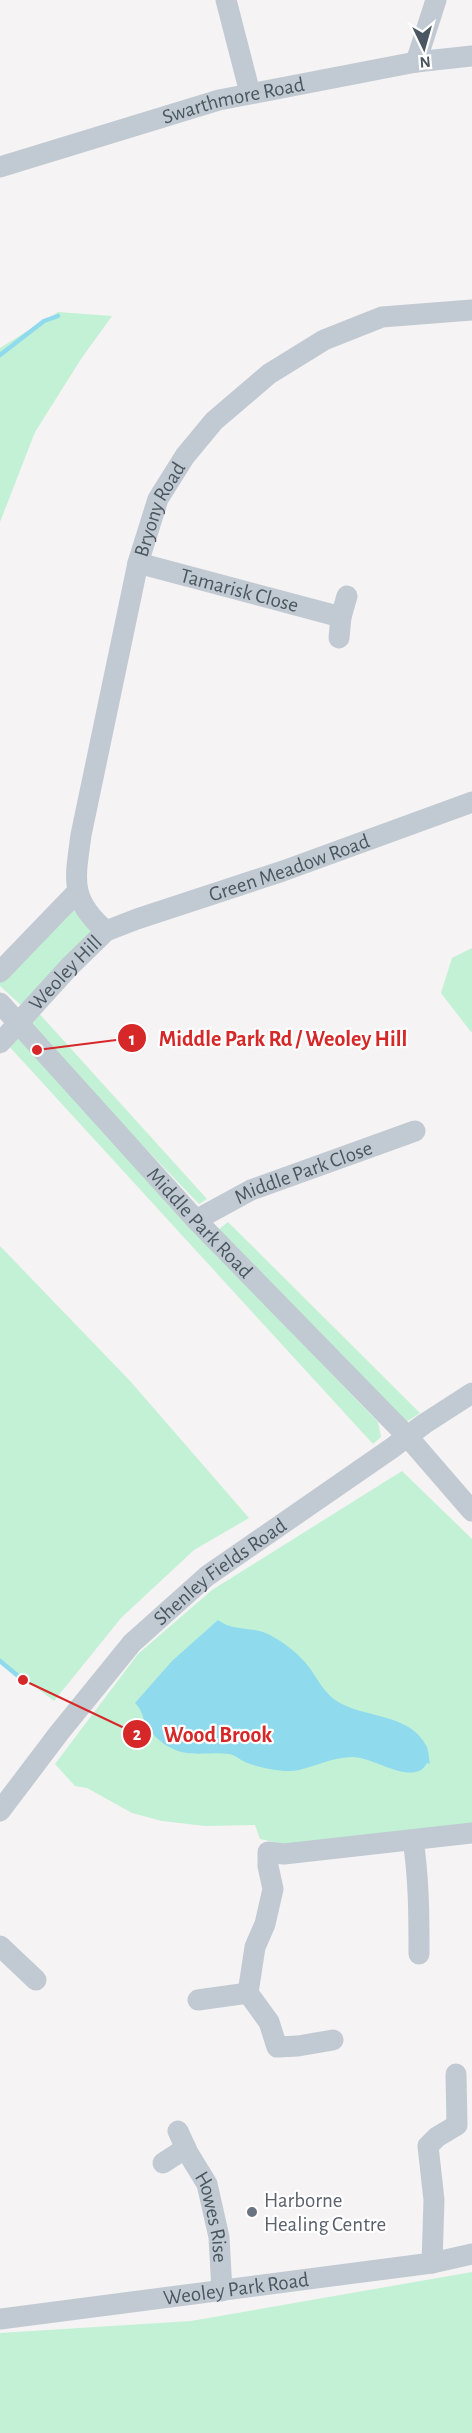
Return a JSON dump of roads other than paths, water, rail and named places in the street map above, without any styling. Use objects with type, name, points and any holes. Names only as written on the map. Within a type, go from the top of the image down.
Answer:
[{"type":"street","points":[[225,0],[250,93]]},
{"type":"street","points":[[416,62],[436,0]]},
{"type":"street","name":"Swarthmore Road","points":[[0,167],[219,100],[416,62],[472,56]]},
{"type":"street","name":"Bryony Road","points":[[106,931],[89,916],[77,892],[75,874],[81,835],[138,563],[158,499],[185,456],[214,421],[268,374],[324,340],[381,317],[472,310]]},
{"type":"street","name":"Tamarisk Close","points":[[138,563],[340,627],[347,596]]},
{"type":"street","name":"Green Meadow Road","points":[[106,931],[283,871],[472,802]]},
{"type":"street","points":[[0,972],[77,892]]},
{"type":"street","name":"Weoley Hill","points":[[0,1043],[70,966],[106,931]]},
{"type":"street","name":"Middle Park Road","points":[[0,1004],[196,1220],[407,1436],[472,1511]]},
{"type":"street","name":"Middle Park Close","points":[[196,1220],[250,1190],[415,1131]]},
{"type":"street","name":"Shenley Fields Road","points":[[3,1804],[132,1643],[207,1575],[472,1393]]},
{"type":"street","points":[[333,2040],[278,2047],[269,2022],[248,1994],[255,1947],[265,1924],[273,1889],[268,1866],[268,1852],[284,1854],[472,1833]]},
{"type":"street","points":[[413,1840],[419,1906],[419,1954]]},
{"type":"street","points":[[0,1946],[36,1980]]},
{"type":"street","points":[[198,2000],[248,1994]]},
{"type":"street","points":[[432,2263],[434,2200],[428,2146],[437,2138],[465,2126],[456,2074]]},
{"type":"street","name":"Howes Rise","points":[[163,2163],[182,2140],[207,2184],[219,2237],[222,2291]]},
{"type":"street","name":"Weoley Park Road","points":[[0,2319],[432,2263],[472,2254]]},
{"type":"water","points":[[218,1620],[230,1626],[270,1635],[305,1662],[324,1689],[335,1700],[409,1728],[427,1747],[430,1764],[427,1763],[421,1770],[403,1772],[361,1758],[345,1757],[299,1770],[279,1770],[251,1764],[229,1754],[185,1753],[163,1743],[147,1727],[135,1703],[172,1661]]},
{"type":"waterway","points":[[0,355],[44,321],[58,316]]},
{"type":"waterway","points":[[0,1661],[23,1680]]},
{"type":"place","name":"Middle Park Rd / Weoley Hill","points":[[37,1050]]},
{"type":"place","name":"Wood Brook","points":[[23,1680]]},
{"type":"place","name":"Harborne Healing Centre","points":[[252,2212]]}]
